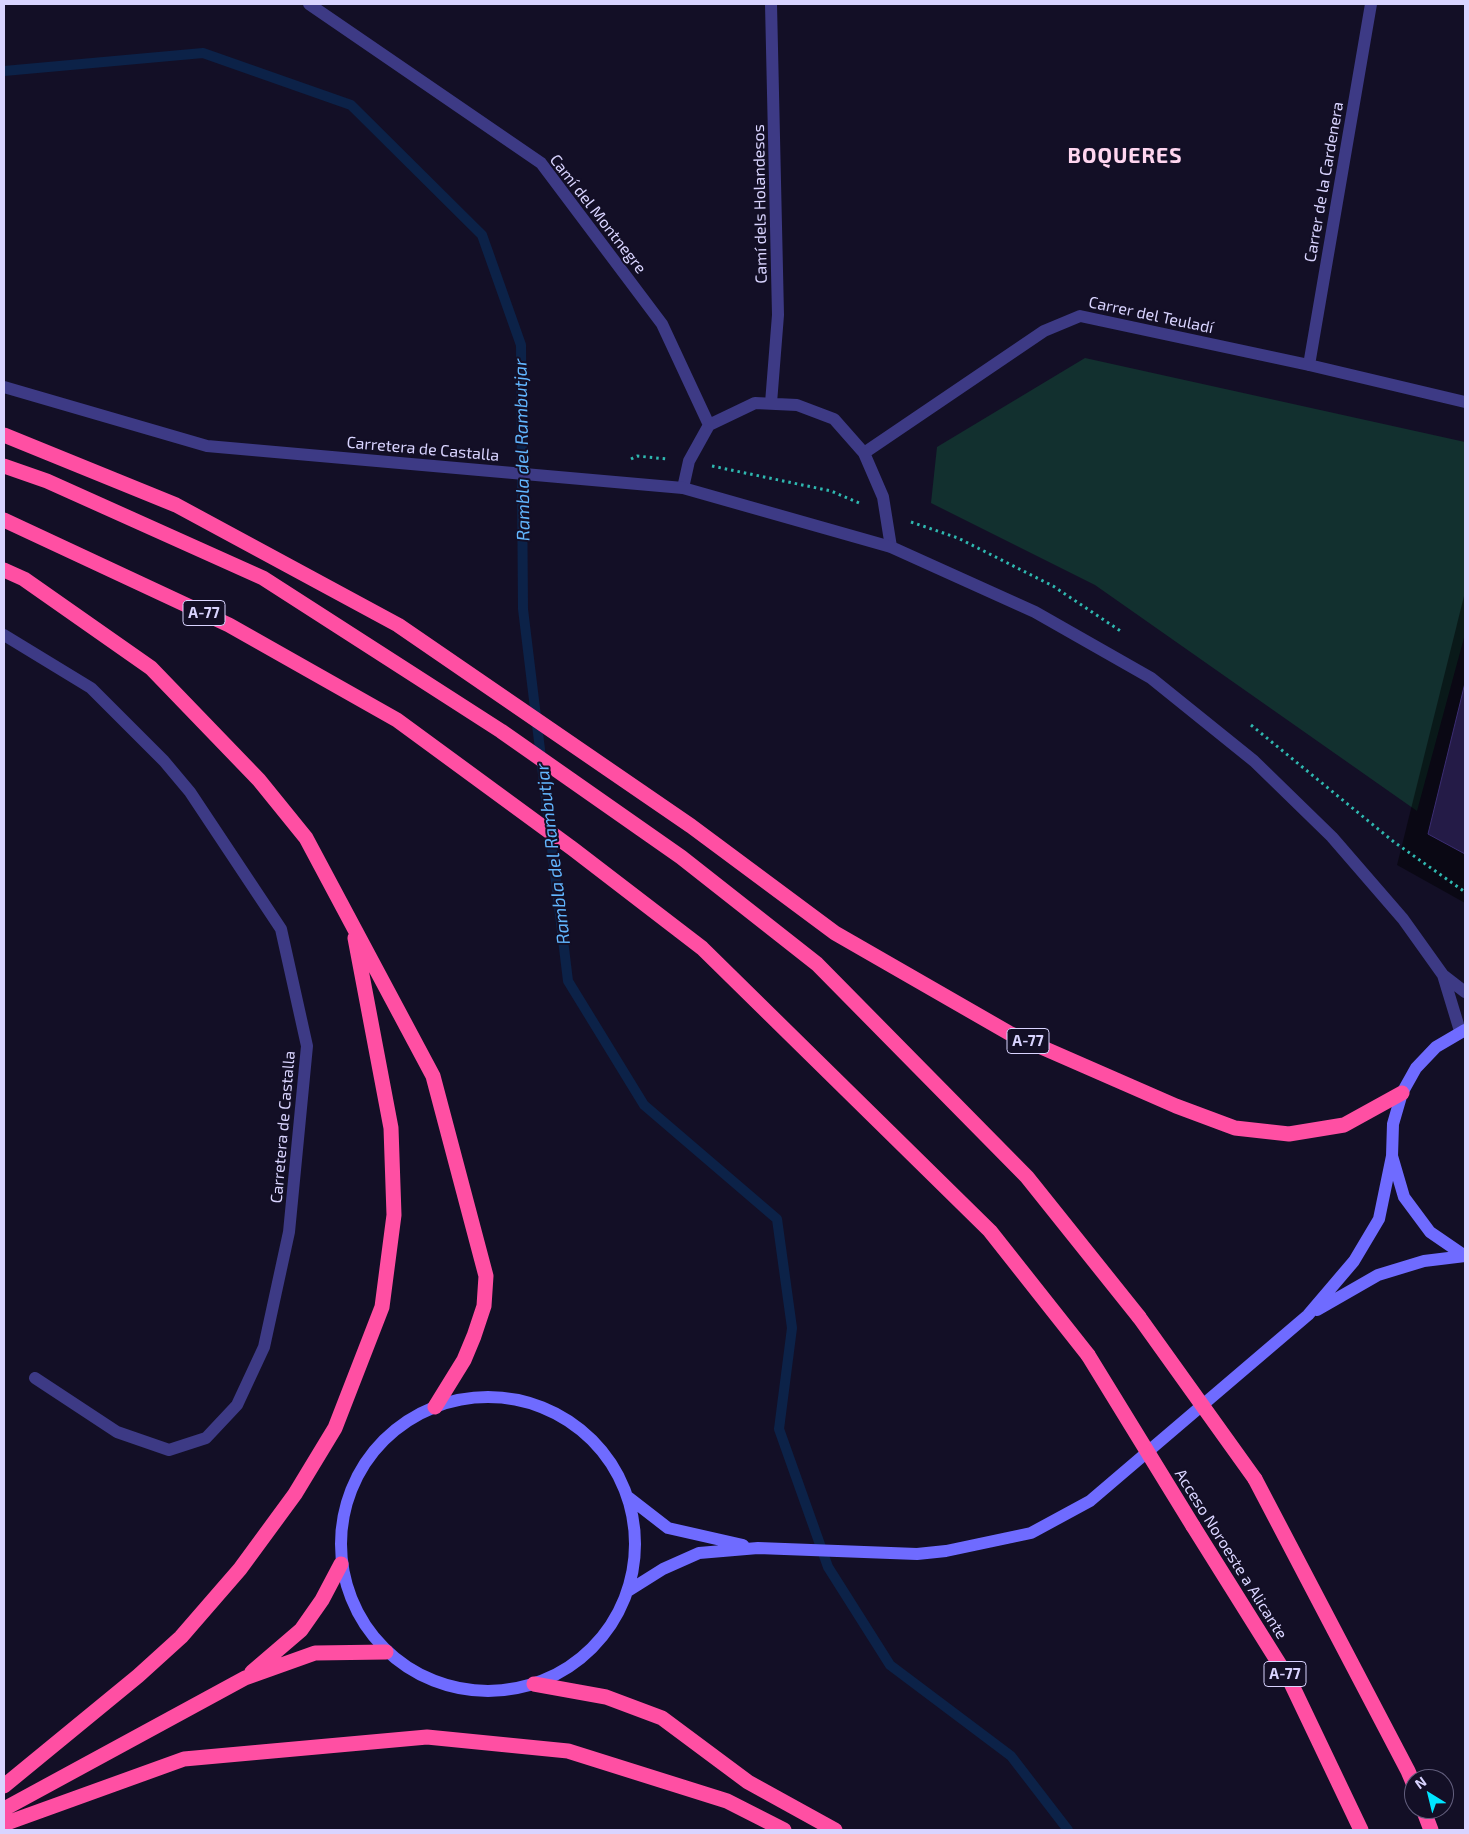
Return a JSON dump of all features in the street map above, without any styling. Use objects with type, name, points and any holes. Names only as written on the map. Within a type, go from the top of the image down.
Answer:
[{"type":"highway","name":"A-77","points":[[4,435],[176,505],[398,625],[690,826],[836,933],[1009,1033],[1193,1112],[1236,1128],[1289,1134],[1344,1125],[1402,1093]]},
{"type":"highway","points":[[4,466],[47,481],[263,578],[392,659],[501,731],[682,858],[817,964],[1027,1177],[1139,1317],[1254,1479],[1407,1769]]},
{"type":"highway","name":"Acceso Noroeste a Alicante","points":[[4,520],[229,625],[397,720],[573,849],[702,948],[990,1231],[1088,1355],[1290,1682],[1361,1830]]},
{"type":"highway","points":[[4,570],[24,579],[151,668],[258,780],[306,838],[433,1076],[486,1276],[484,1306],[474,1336],[464,1360],[435,1407]]},
{"type":"highway","points":[[4,1786],[138,1676],[181,1637],[246,1561],[295,1494],[335,1428],[382,1308],[394,1215],[391,1128],[352,922]]},
{"type":"highway","points":[[245,1678],[301,1630],[322,1600],[341,1564]]},
{"type":"highway","points":[[4,1809],[245,1678],[315,1653],[386,1652]]},
{"type":"highway","points":[[534,1684],[606,1697],[662,1718],[748,1782],[835,1830]]},
{"type":"highway","points":[[4,1824],[184,1759],[427,1737],[568,1751],[727,1801],[784,1830]]},
{"type":"main road","points":[[628,1591],[663,1569],[699,1553],[758,1548],[917,1554],[946,1551],[1031,1533],[1090,1500],[1308,1315],[1354,1261],[1379,1219],[1392,1156],[1393,1124],[1402,1093],[1416,1068],[1436,1047],[1463,1030]]},
{"type":"main road","points":[[1392,1156],[1404,1197],[1430,1232],[1465,1256]]},
{"type":"main road","points":[[1308,1315],[1378,1275],[1424,1261],[1465,1256]]},
{"type":"main road","points":[[474,1397],[514,1399],[551,1410],[584,1432],[591,1439],[610,1461],[628,1497],[636,1544],[628,1591],[607,1632],[574,1663],[534,1684],[495,1692],[455,1688],[418,1674],[386,1652],[356,1612],[341,1564],[342,1525],[352,1487],[372,1453],[400,1426],[435,1407],[474,1397]]},
{"type":"main road","points":[[628,1497],[668,1528],[758,1548]]},
{"type":"street","name":"Camí del Montnegre","points":[[309,4],[541,163],[662,324],[709,425]]},
{"type":"street","name":"Camí dels Holandesos","points":[[771,4],[778,315],[771,404]]},
{"type":"street","name":"Carrer de la Cardenera","points":[[1309,365],[1371,4]]},
{"type":"street","name":"Carrer del Teuladí","points":[[864,453],[1044,331],[1080,316],[1309,365],[1465,402]]},
{"type":"street","name":"Carretera de Castalla","points":[[4,387],[207,446],[683,488],[891,547],[1035,612],[1151,678],[1254,761],[1332,837],[1403,919],[1443,975]]},
{"type":"street","points":[[683,488],[690,461],[709,425],[755,403],[797,405],[834,419],[864,453],[883,497],[891,547]]},
{"type":"street","name":"Carretera de Castalla","points":[[4,635],[91,688],[164,761],[196,800],[281,929],[307,1046],[290,1232],[264,1347],[237,1405],[206,1438],[169,1450],[117,1432],[35,1378]]},
{"type":"street","points":[[1443,975],[1465,992]]},
{"type":"street","points":[[1443,975],[1463,1030]]},
{"type":"green space","points":[[1085,358],[1465,442],[1465,634],[1417,811],[1095,585],[931,503],[937,447]]},
{"type":"building","points":[[1465,683],[1465,854],[1428,834]]},
{"type":"waterway","name":"Rambla del Rambutjar","points":[[4,71],[203,53],[351,105],[482,235],[521,345],[523,609],[568,981],[644,1105],[777,1219],[792,1328],[779,1429],[828,1567],[890,1665],[1011,1756],[1068,1830]]},
{"type":"district","name":"BOQUERES","points":[[1125,156]]}]
